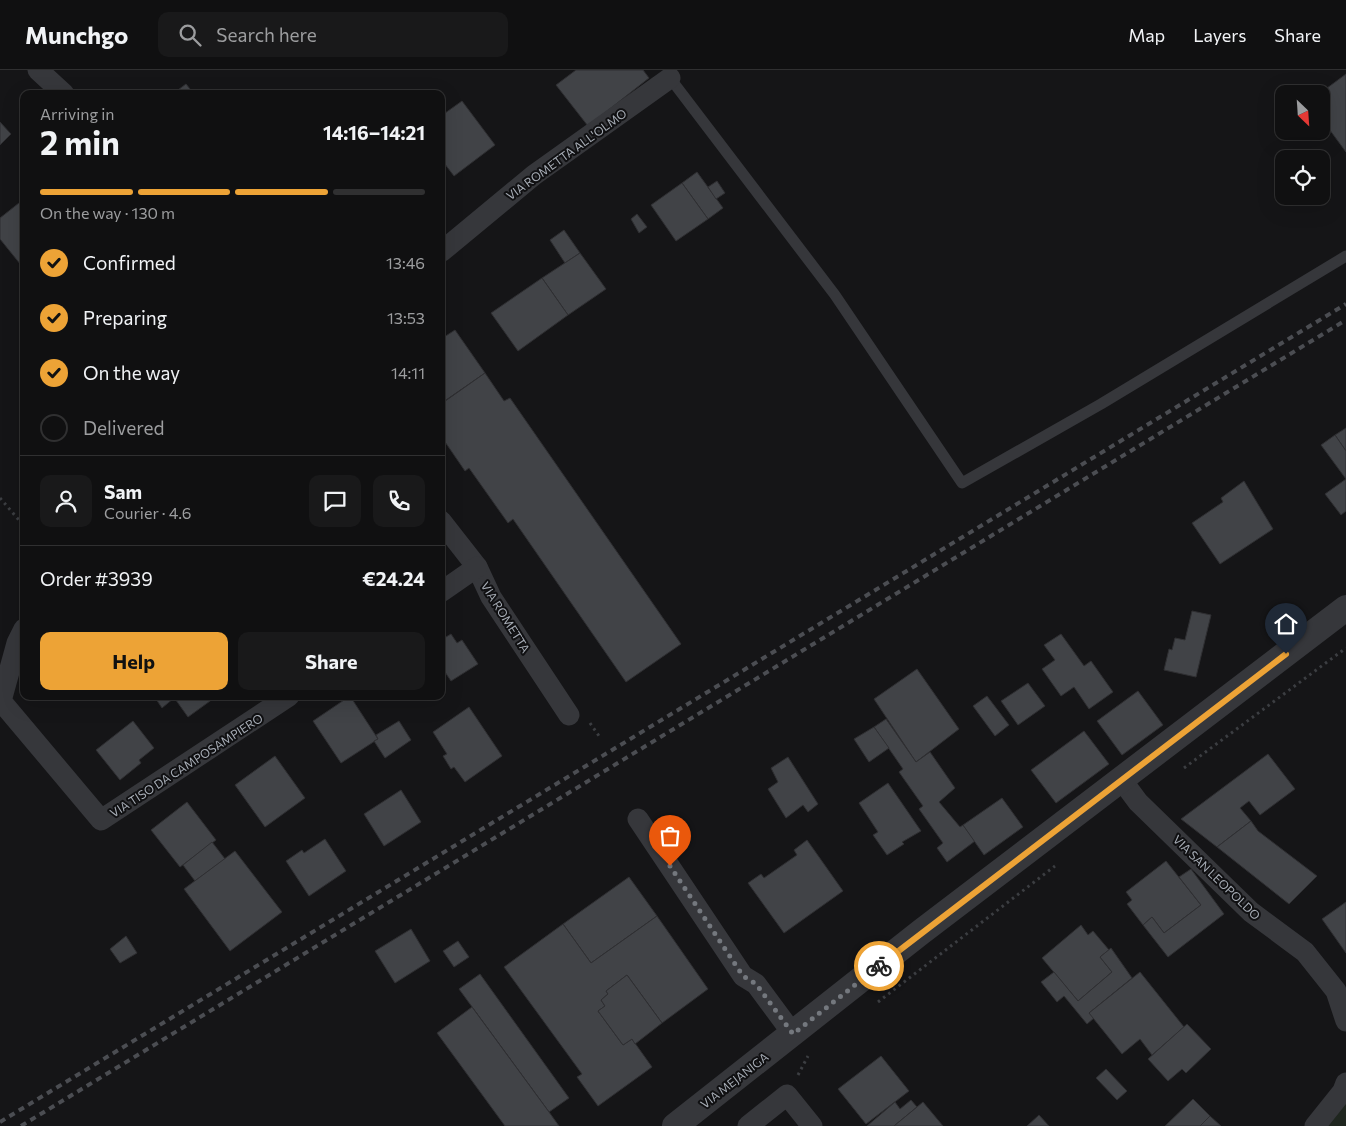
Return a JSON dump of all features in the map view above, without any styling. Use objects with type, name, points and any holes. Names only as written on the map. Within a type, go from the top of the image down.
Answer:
[{"type":"street","points":[[38,70],[60,90]]},
{"type":"street","name":"VIA ROMETTA ALL'OLMO","points":[[445,249],[534,175],[670,78]]},
{"type":"street","name":"VIA ROMETTA","points":[[445,526],[476,567],[492,597],[569,715]]},
{"type":"street","points":[[445,589],[476,567]]},
{"type":"street","name":"VIA MEJANIGA","points":[[677,1125],[921,932],[1346,608]]},
{"type":"street","name":"VIA TISO DA CAMPOSAMPIERO","points":[[20,637],[1,701],[101,820],[283,700]]},
{"type":"street","name":"VIA SAN LEOPOLDO","points":[[1121,779],[1138,802],[1251,912],[1304,952],[1336,991],[1346,1021]]},
{"type":"street","points":[[638,819],[743,976],[756,984],[793,1034]]},
{"type":"street","points":[[1317,1125],[1343,1091],[1346,1083]]},
{"type":"street","points":[[748,1126],[787,1095],[812,1126]]},
{"type":"lane","points":[[670,78],[835,295],[962,483],[1101,404],[1346,256]]},
{"type":"path","points":[[0,498],[20,521]]},
{"type":"path","points":[[1178,772],[1346,648]]},
{"type":"path","points":[[878,1003],[1062,861]]},
{"type":"path","points":[[808,1056],[816,1050]]},
{"type":"shaded area","points":[[1346,1102],[1346,1126],[1326,1126]]},
{"type":"building","points":[[576,70],[643,70],[649,78],[588,126],[556,85]]},
{"type":"building","points":[[1346,74],[1346,152],[1330,130],[1330,86]]},
{"type":"building","points":[[186,84],[191,90],[178,90]]},
{"type":"building","points":[[462,101],[495,145],[454,176],[445,164],[445,113]]},
{"type":"building","points":[[0,122],[11,134],[0,145]]},
{"type":"building","points":[[697,172],[723,208],[708,219],[682,183]]},
{"type":"building","points":[[717,181],[725,193],[716,199],[708,187]]},
{"type":"building","points":[[682,183],[708,219],[676,241],[651,205]]},
{"type":"building","points":[[20,202],[20,264],[0,239],[0,218]]},
{"type":"building","points":[[637,214],[647,227],[639,233],[631,219]]},
{"type":"building","points":[[564,230],[580,253],[565,263],[550,240]]},
{"type":"building","points":[[580,253],[606,289],[568,315],[542,278]]},
{"type":"building","points":[[542,278],[568,315],[518,351],[491,313]]},
{"type":"building","points":[[455,330],[485,373],[446,400],[445,399],[445,336]]},
{"type":"building","points":[[485,373],[504,401],[510,398],[681,644],[626,682],[513,519],[508,523],[469,468],[465,471],[445,442],[445,401]]},
{"type":"building","points":[[1346,428],[1346,451],[1335,435]]},
{"type":"building","points":[[1335,435],[1346,451],[1346,479],[1321,445]]},
{"type":"building","points":[[1346,479],[1346,511],[1341,515],[1325,494]]},
{"type":"building","points":[[1244,481],[1273,529],[1220,564],[1192,523],[1223,502],[1221,498]]},
{"type":"building","points":[[1192,611],[1211,615],[1196,677],[1164,670],[1169,649],[1172,650],[1175,638],[1185,640]]},
{"type":"building","points":[[451,634],[457,643],[462,640],[478,664],[451,681],[445,672],[445,638]]},
{"type":"building","points":[[1061,634],[1084,666],[1091,661],[1113,692],[1089,709],[1074,687],[1061,696],[1042,669],[1055,660],[1044,645]]},
{"type":"building","points":[[917,669],[959,729],[916,762],[874,699]]},
{"type":"building","points":[[1028,683],[1045,706],[1018,725],[1001,701]]},
{"type":"building","points":[[1138,691],[1163,725],[1122,755],[1097,721]]},
{"type":"building","points":[[987,696],[1009,725],[995,736],[973,706]]},
{"type":"building","points":[[157,700],[172,700],[162,708]]},
{"type":"building","points":[[176,700],[211,700],[188,717]]},
{"type":"building","points":[[344,700],[353,700],[378,739],[341,763],[313,721]]},
{"type":"building","points":[[469,707],[502,756],[465,782],[454,767],[451,769],[443,756],[447,754],[433,732]]},
{"type":"building","points":[[886,719],[916,762],[930,752],[955,788],[939,802],[960,827],[963,825],[975,841],[947,862],[937,848],[943,843],[919,809],[923,806],[899,772],[903,769],[874,727]]},
{"type":"building","points":[[133,721],[154,748],[139,760],[141,763],[120,780],[96,750]]},
{"type":"building","points":[[399,721],[411,740],[385,758],[374,741],[378,739],[376,735]]},
{"type":"building","points":[[874,727],[889,748],[869,762],[854,739]]},
{"type":"building","points":[[1084,731],[1109,764],[1056,803],[1031,770]]},
{"type":"building","points":[[1268,754],[1295,789],[1260,815],[1249,801],[1240,808],[1251,821],[1217,847],[1181,819]]},
{"type":"building","points":[[275,756],[305,798],[265,827],[235,785]]},
{"type":"building","points":[[788,757],[818,804],[808,812],[803,805],[786,818],[768,789],[778,782],[771,768]]},
{"type":"building","points":[[888,783],[921,831],[902,842],[904,844],[887,855],[873,835],[878,832],[859,803]]},
{"type":"building","points":[[401,790],[421,822],[384,846],[364,814]]},
{"type":"building","points":[[1002,798],[1023,827],[984,855],[963,825]]},
{"type":"building","points":[[187,802],[216,840],[180,867],[151,830]]},
{"type":"building","points":[[1251,821],[1258,831],[1317,876],[1289,904],[1217,847]]},
{"type":"building","points":[[325,839],[346,871],[309,896],[286,861],[302,850],[304,853]]},
{"type":"building","points":[[807,840],[843,891],[784,933],[748,883],[761,874],[764,878],[797,855],[794,850]]},
{"type":"building","points":[[212,842],[225,859],[195,881],[183,865]]},
{"type":"building","points":[[235,851],[282,912],[230,951],[184,889]]},
{"type":"building","points":[[1166,861],[1201,905],[1164,933],[1152,917],[1143,925],[1127,904],[1132,900],[1126,892]]},
{"type":"building","points":[[1191,869],[1224,914],[1168,957],[1143,925],[1152,917],[1164,933],[1201,905],[1179,877]]},
{"type":"building","points":[[629,877],[657,916],[591,963],[563,924]]},
{"type":"building","points":[[1346,902],[1346,953],[1322,919]]},
{"type":"building","points":[[657,916],[708,989],[662,1023],[627,975],[606,991],[608,994],[601,1000],[605,1006],[598,1011],[623,1045],[632,1039],[652,1067],[598,1106],[577,1077],[582,1074],[504,967],[563,924],[591,963]]},
{"type":"building","points":[[1081,925],[1088,935],[1093,931],[1109,950],[1100,957],[1112,972],[1078,1001],[1042,958]]},
{"type":"building","points":[[411,929],[430,961],[395,983],[375,951]]},
{"type":"building","points":[[126,936],[137,953],[120,963],[110,949]]},
{"type":"building","points":[[458,941],[469,957],[454,967],[443,951]]},
{"type":"building","points":[[1111,948],[1132,978],[1089,1013],[1094,1018],[1087,1024],[1064,996],[1057,1002],[1041,982],[1054,972],[1078,1001],[1112,972],[1100,957]]},
{"type":"building","points":[[1140,972],[1184,1027],[1152,1055],[1140,1039],[1122,1054],[1089,1013]]},
{"type":"building","points":[[480,974],[569,1098],[549,1112],[459,989]]},
{"type":"building","points":[[627,975],[662,1023],[635,1044],[632,1039],[623,1045],[598,1011],[605,1006],[601,1000],[608,994],[606,991]]},
{"type":"building","points":[[472,1007],[559,1126],[505,1126],[437,1033]]},
{"type":"building","points":[[1187,1024],[1211,1049],[1186,1073],[1182,1069],[1168,1081],[1148,1059]]},
{"type":"building","points":[[881,1056],[909,1091],[866,1124],[838,1089]]},
{"type":"building","points":[[1106,1069],[1127,1091],[1117,1100],[1096,1078]]},
{"type":"building","points":[[1193,1099],[1210,1116],[1200,1126],[1165,1126]]},
{"type":"building","points":[[911,1100],[917,1107],[894,1126],[867,1126],[895,1102],[900,1109]]},
{"type":"building","points":[[923,1102],[943,1126],[894,1126],[917,1107]]},
{"type":"building","points":[[1039,1115],[1049,1126],[1027,1126]]},
{"type":"building","points":[[1210,1116],[1221,1126],[1200,1126]]},
{"type":"railway","points":[[0,1122],[1346,304]]},
{"type":"railway","points":[[21,1126],[1346,320]]},
{"type":"way so far","points":[[670,866],[743,976],[756,984],[793,1034],[879,966]]},
{"type":"route","points":[[879,966],[1286,654]]}]
